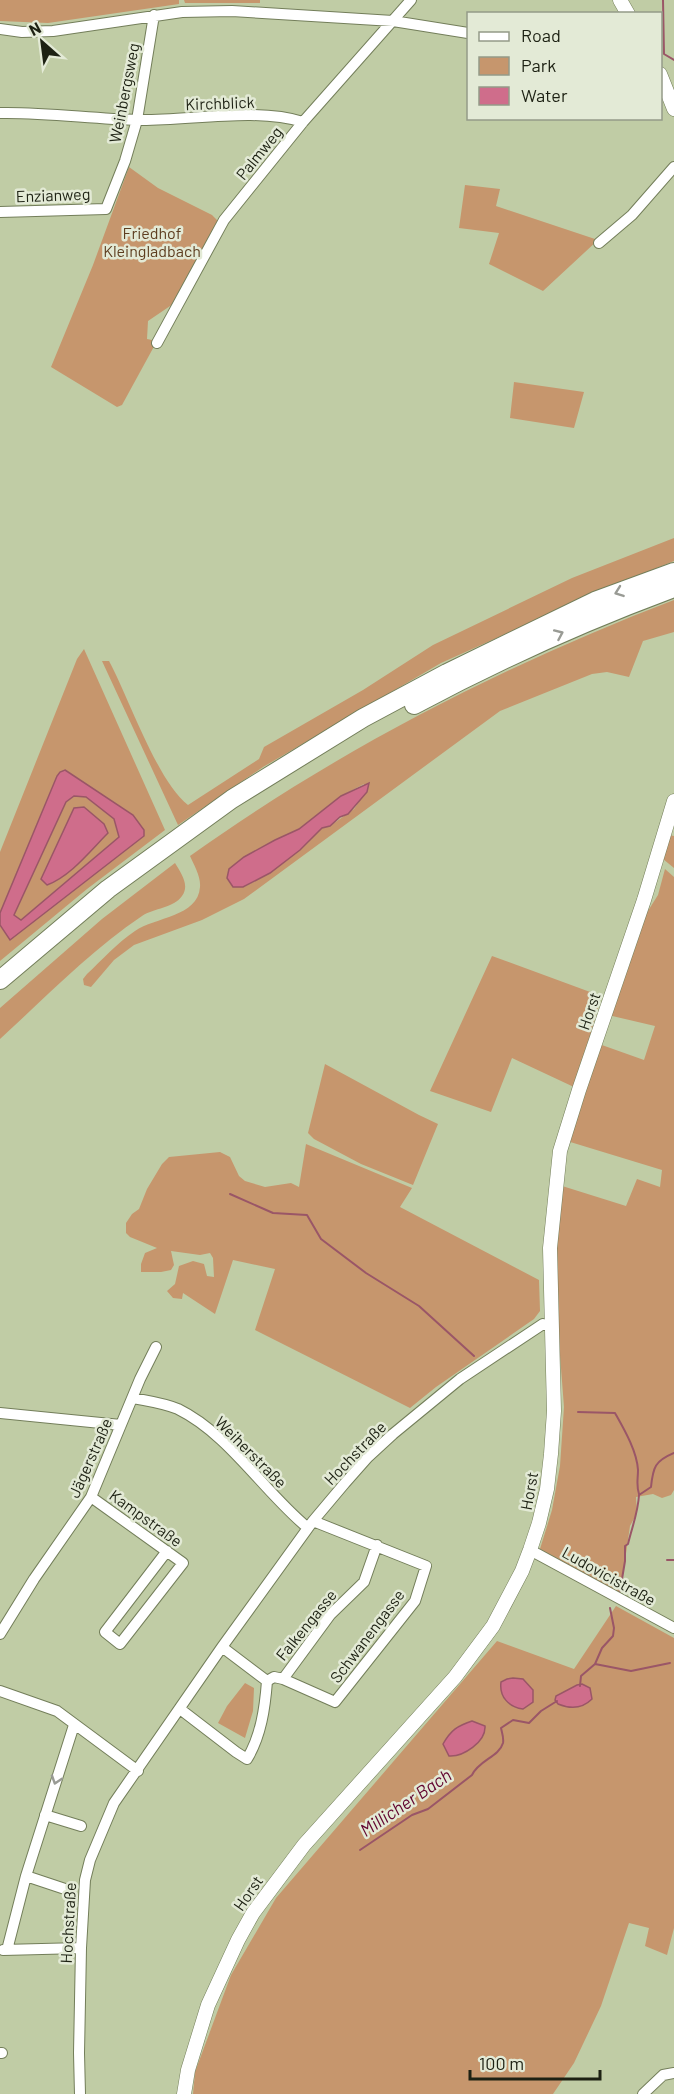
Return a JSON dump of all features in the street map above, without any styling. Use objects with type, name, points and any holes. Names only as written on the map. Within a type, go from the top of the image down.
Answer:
[{"type":"highway","points":[[0,980],[108,889],[222,806],[353,725],[447,673],[594,601],[674,572]]},
{"type":"highway","points":[[0,993],[101,906],[220,820],[330,750],[507,657],[608,613],[674,588]]},
{"type":"street","name":"Palmweg","points":[[157,343],[224,220],[303,122],[411,0]]},
{"type":"street","points":[[0,29],[22,32],[53,31],[154,15],[232,11],[393,21],[467,33]]},
{"type":"street","name":"Weinbergsweg","points":[[106,209],[125,161],[137,120],[154,15]]},
{"type":"street","points":[[662,79],[674,109]]},
{"type":"street","name":"Kirchblick","points":[[0,113],[137,120],[255,116],[303,122]]},
{"type":"street","points":[[599,243],[632,215],[674,167]]},
{"type":"street","name":"Enzianweg","points":[[0,212],[106,209]]},
{"type":"street","name":"Horst","points":[[184,2094],[208,2005],[253,1913],[304,1845],[467,1662],[493,1626],[522,1571],[530,1550],[547,1489],[551,1454],[554,1411],[550,1248],[560,1151],[644,900],[674,801]]},
{"type":"street","name":"Hochstraße","points":[[80,2094],[81,1948],[85,1880],[90,1860],[114,1803],[222,1647],[311,1525],[368,1457],[460,1379],[543,1324],[551,1326]]},
{"type":"street","name":"Jägerstraße","points":[[0,1634],[34,1579],[92,1497],[156,1347]]},
{"type":"street","name":"Weiherstraße","points":[[133,1398],[166,1404],[206,1426],[290,1513],[311,1525],[377,1545],[426,1566]]},
{"type":"street","points":[[0,1413],[122,1425]]},
{"type":"street","name":"Kampstraße","points":[[92,1497],[167,1551],[183,1563],[120,1644],[105,1632],[167,1551]]},
{"type":"street","name":"Falkengasse","points":[[267,1681],[274,1677],[283,1678],[330,1615],[364,1581],[377,1545]]},
{"type":"street","name":"Ludovicistraße","points":[[530,1550],[674,1628]]},
{"type":"street","name":"Schwanengasse","points":[[283,1678],[335,1702],[415,1601],[426,1566]]},
{"type":"street","points":[[180,1708],[247,1759],[255,1746],[266,1707],[267,1681],[222,1647]]},
{"type":"street","points":[[0,1691],[57,1711],[138,1771]]},
{"type":"street","points":[[74,1725],[4,1950],[81,1948]]},
{"type":"street","points":[[45,1815],[81,1826]]},
{"type":"street","points":[[26,1875],[65,1889]]},
{"type":"street","points":[[643,2094],[663,2075],[674,2073]]},
{"type":"green space","points":[[0,0],[179,0],[179,4],[48,23],[0,21]]},
{"type":"green space","points":[[184,0],[260,0],[260,3],[185,3]]},
{"type":"green space","name":"Friedhof Kleingladbach","points":[[129,167],[158,188],[212,215],[218,221],[176,302],[148,321],[147,339],[157,341],[122,405],[117,407],[51,367],[93,265]]},
{"type":"green space","points":[[465,185],[500,189],[496,206],[598,240],[543,291],[489,264],[499,233],[459,228]]},
{"type":"green space","points":[[514,382],[584,392],[574,428],[510,418]]},
{"type":"green space","points":[[674,538],[674,561],[441,663],[263,767],[178,825],[102,661],[109,661],[165,778],[188,805],[259,759],[264,747],[363,690],[433,645],[572,578]]},
{"type":"green space","points":[[674,600],[674,632],[643,641],[629,677],[607,672],[592,674],[500,711],[244,899],[202,920],[134,945],[114,960],[91,987],[84,985],[83,979],[87,974],[128,936],[143,926],[174,915],[192,905],[197,897],[200,883],[190,856],[247,817],[364,745],[424,713],[547,653]],"holes":[[[364,784],[360,800],[354,809],[330,826],[322,828],[270,873],[244,887],[233,887],[244,857],[299,829],[341,796]]]},
{"type":"green space","points":[[84,649],[165,830],[87,889],[0,961],[0,925],[8,937],[144,835],[57,776],[0,913],[0,852],[77,659]]},
{"type":"green space","points":[[74,796],[86,797],[114,819],[119,837],[21,920],[14,915],[66,802]]},
{"type":"green space","points":[[668,835],[674,836],[674,868],[663,859]]},
{"type":"green space","points":[[175,863],[185,883],[182,896],[169,905],[142,916],[104,944],[0,1039],[0,1008],[102,919]]},
{"type":"green space","points":[[665,869],[674,877],[674,1490],[671,1495],[662,1498],[653,1494],[636,1497],[637,1513],[630,1526],[620,1595],[540,1549],[552,1510],[560,1466],[564,1407],[555,1290],[559,1185],[626,1206],[637,1179],[660,1187],[662,1170],[567,1141],[599,1044],[644,1060],[655,1026],[608,1015],[641,922],[658,895]]},
{"type":"green space","points":[[492,956],[601,996],[576,1088],[512,1058],[491,1112],[430,1091]]},
{"type":"green space","points":[[325,1064],[438,1124],[413,1185],[361,1164],[314,1139],[308,1133]]},
{"type":"green space","points":[[306,1144],[412,1188],[400,1207],[539,1280],[540,1311],[534,1319],[436,1387],[410,1408],[255,1330],[275,1269],[233,1260],[215,1314],[183,1293],[182,1299],[173,1298],[167,1291],[175,1284],[179,1266],[193,1261],[204,1264],[207,1276],[214,1277],[213,1258],[210,1253],[200,1255],[171,1251],[174,1265],[171,1270],[141,1272],[145,1253],[157,1248],[130,1237],[126,1233],[126,1223],[139,1209],[147,1189],[162,1164],[169,1157],[220,1152],[230,1157],[239,1176],[245,1181],[265,1187],[291,1183],[299,1187]]},
{"type":"green space","points":[[616,1606],[674,1638],[674,1928],[667,1955],[645,1946],[649,1928],[629,1923],[601,2006],[574,2063],[553,2094],[193,2094],[195,2072],[231,1975],[276,1898],[497,1641],[574,1669]]},
{"type":"green space","points":[[245,1683],[254,1688],[253,1711],[245,1738],[218,1723],[227,1706]]},
{"type":"water","points":[[65,770],[133,815],[144,830],[144,836],[10,940],[0,925],[0,913],[60,772]],"holes":[[[74,796],[86,797],[114,819],[119,837],[21,920],[14,915],[66,802]]]},
{"type":"water","points":[[369,783],[367,792],[348,814],[340,817],[330,826],[322,828],[300,850],[270,873],[243,887],[233,887],[227,878],[229,869],[244,857],[299,829],[341,796]]},
{"type":"water","points":[[84,807],[104,824],[108,833],[64,876],[47,885],[41,879],[74,808]]},
{"type":"water","points":[[513,1678],[523,1679],[533,1690],[533,1702],[523,1709],[509,1704],[503,1697],[501,1682]]},
{"type":"water","points":[[582,1684],[590,1688],[592,1699],[584,1705],[567,1707],[558,1704],[555,1700],[556,1696]]},
{"type":"water","points":[[472,1721],[485,1726],[482,1738],[467,1751],[449,1756],[443,1744],[446,1739],[455,1729]]},
{"type":"waterway","name":"Millicher Bach","points":[[663,0],[664,54],[674,60]]},
{"type":"waterway","points":[[230,1194],[273,1213],[307,1215],[321,1239],[366,1273],[419,1306],[474,1356]]},
{"type":"waterway","points":[[578,1412],[615,1413],[630,1440],[635,1455],[639,1494]]},
{"type":"waterway","name":"Millicher Bach","points":[[620,1591],[625,1546],[628,1544],[635,1520],[639,1495],[651,1487],[654,1470],[659,1462],[674,1453]]},
{"type":"waterway","name":"Millicher Bach","points":[[667,1560],[674,1560]]},
{"type":"waterway","name":"Millicher Bach","points":[[580,1686],[581,1676],[595,1664],[602,1648],[613,1636],[614,1628],[610,1608]]},
{"type":"waterway","points":[[595,1664],[631,1671],[670,1663]]},
{"type":"waterway","name":"Millicher Bach","points":[[360,1850],[412,1815],[428,1809],[472,1775],[479,1766],[501,1748],[503,1741],[501,1728],[513,1720],[529,1723],[541,1711],[557,1701]]}]
